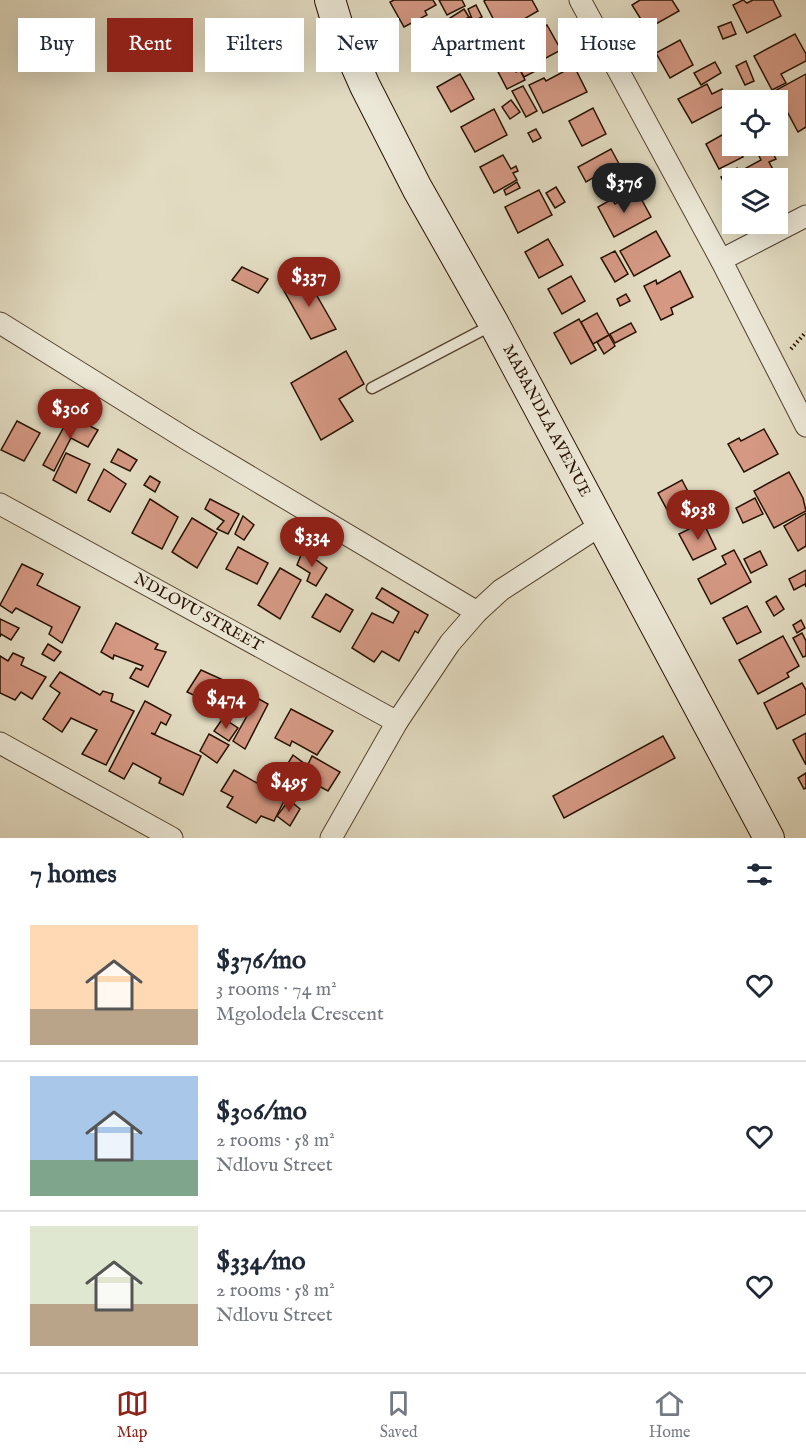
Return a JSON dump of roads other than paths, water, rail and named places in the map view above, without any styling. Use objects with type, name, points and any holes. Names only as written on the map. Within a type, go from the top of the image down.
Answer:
[{"type":"street","name":"MABANDLA AVENUE","points":[[330,0],[337,23],[365,86],[407,168],[494,324],[769,838]]},
{"type":"street","points":[[580,0],[721,260],[806,426]]},
{"type":"street","points":[[721,260],[806,216]]},
{"type":"street","points":[[0,323],[248,476],[477,612]]},
{"type":"street","name":"NDLOVU STREET","points":[[0,504],[397,722]]},
{"type":"street","points":[[332,838],[397,722],[450,643],[477,612],[501,590],[601,525]]},
{"type":"street","points":[[0,743],[172,838]]},
{"type":"lane","points":[[372,388],[494,324]]}]
